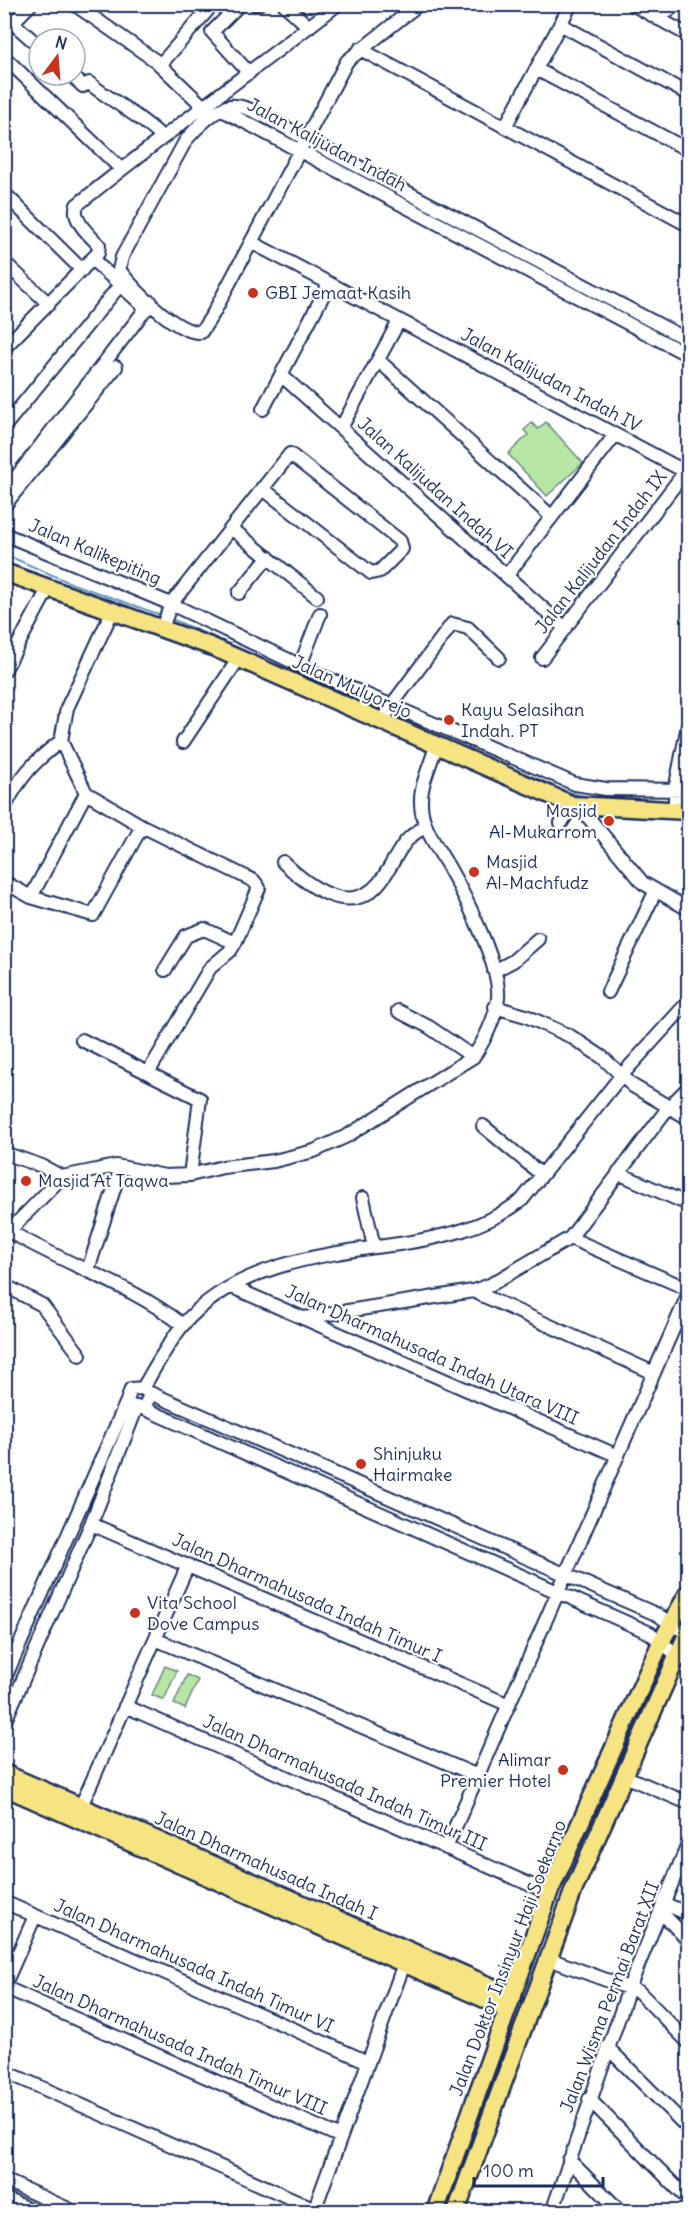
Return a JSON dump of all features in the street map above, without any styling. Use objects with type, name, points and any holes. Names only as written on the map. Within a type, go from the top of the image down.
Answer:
[{"type":"main road","name":"Jalan Mulyorejo","points":[[4,572],[111,616],[167,615],[239,658],[293,671],[516,770],[576,805],[680,800]]},
{"type":"main road","name":"Jalan Doktor Insinyur Haji Soekarno","points":[[435,2211],[552,1887],[661,1642],[688,1593]]},
{"type":"main road","name":"Jalan Doktor Insinyur Haji Soekarno","points":[[456,2211],[574,1889],[624,1776],[683,1657],[688,1634]]},
{"type":"main road","name":"Jalan Dharmahusada Indah I","points":[[4,1773],[81,1806],[404,1964],[510,2002]]},
{"type":"main road","name":"Jalan Dharmahusada Indah I","points":[[4,1787],[260,1892],[510,2002]]},
{"type":"main road","points":[[552,1887],[565,1882],[574,1889]]},
{"type":"main road","points":[[463,2131],[466,2135],[476,2139],[486,2132]]},
{"type":"street","points":[[27,37],[8,23],[31,4]]},
{"type":"street","points":[[74,4],[160,65],[204,106]]},
{"type":"street","points":[[160,65],[213,4]]},
{"type":"street","points":[[240,4],[212,32],[249,73]]},
{"type":"street","points":[[284,4],[309,27]]},
{"type":"street","points":[[26,339],[95,262],[99,245],[84,230],[75,209],[161,136],[249,73],[338,4]]},
{"type":"street","points":[[95,262],[120,285],[150,307],[187,329],[201,332],[346,62],[419,4]]},
{"type":"street","points":[[505,127],[571,4]]},
{"type":"street","points":[[632,4],[688,35]]},
{"type":"street","points":[[658,19],[676,4]]},
{"type":"street","points":[[560,24],[688,94]]},
{"type":"street","points":[[360,49],[688,225]]},
{"type":"street","points":[[4,57],[121,169]]},
{"type":"street","points":[[537,69],[688,150]]},
{"type":"street","points":[[87,84],[89,83],[111,100],[128,108],[161,136]]},
{"type":"street","name":"Jalan Kalijudan Indah","points":[[222,110],[235,106],[251,110],[688,340]]},
{"type":"street","points":[[150,307],[119,270],[122,257],[186,140],[195,129],[222,110]]},
{"type":"street","name":"Jalan Kalijudan Indah","points":[[222,110],[688,355]]},
{"type":"street","points":[[4,193],[82,270]]},
{"type":"street","name":"Jalan Kalijudan Indah IV","points":[[251,242],[615,435],[687,470]]},
{"type":"street","points":[[4,262],[49,304]]},
{"type":"street","points":[[4,348],[82,270],[95,262]]},
{"type":"street","points":[[262,409],[329,284]]},
{"type":"street","points":[[4,427],[120,285]]},
{"type":"street","points":[[4,492],[150,307]]},
{"type":"street","points":[[341,428],[399,321]]},
{"type":"street","points":[[378,360],[552,517]]},
{"type":"street","points":[[4,506],[116,367]]},
{"type":"street","name":"Jalan Kalijudan Indah VI","points":[[281,375],[565,628]]},
{"type":"street","points":[[507,576],[615,435]]},
{"type":"street","points":[[167,615],[231,528],[262,488],[291,454],[400,541],[402,549],[380,571],[371,573],[262,488]]},
{"type":"street","name":"Jalan Kalijudan Indah IX","points":[[542,658],[687,470]]},
{"type":"street","points":[[231,528],[317,597]]},
{"type":"street","name":"Jalan Kalikepiting","points":[[4,534],[167,615],[293,671]]},
{"type":"street","points":[[239,593],[268,557]]},
{"type":"street","points":[[4,671],[48,589]]},
{"type":"street","points":[[293,671],[320,614]]},
{"type":"street","points":[[111,616],[67,708],[61,741],[86,792],[142,826],[254,881],[259,888],[235,943],[230,951],[210,968],[148,1073]]},
{"type":"street","points":[[387,714],[452,624],[468,628],[500,658]]},
{"type":"street","points":[[183,742],[239,658]]},
{"type":"street","points":[[680,800],[688,725]]},
{"type":"street","points":[[183,1325],[125,1288],[7,1234],[62,1177],[122,1167],[165,1176],[190,1176],[223,1167],[274,1161],[314,1151],[347,1136],[473,1057],[479,1048],[498,998],[489,951],[452,872],[426,827],[421,796],[444,740]]},
{"type":"street","points":[[4,808],[19,779],[32,764],[61,741]]},
{"type":"street","points":[[516,770],[590,788],[680,800]]},
{"type":"street","points":[[680,800],[688,771]]},
{"type":"street","points":[[32,897],[86,792]]},
{"type":"street","points":[[561,823],[576,805],[643,883],[688,909]]},
{"type":"street","points":[[4,882],[32,897],[93,915],[142,826]]},
{"type":"street","points":[[283,862],[324,893],[340,899],[356,899],[370,892],[380,883],[403,842],[426,827]]},
{"type":"street","points":[[608,992],[655,892]]},
{"type":"street","points":[[165,970],[186,936],[204,929],[235,943]]},
{"type":"street","points":[[494,971],[513,961],[538,939]]},
{"type":"street","points":[[145,1390],[183,1325],[208,1302],[232,1287],[287,1263],[445,1237],[481,1224],[522,1200],[621,1076],[688,1002]]},
{"type":"street","points":[[495,1007],[526,1016],[570,1036],[602,1057],[621,1076],[668,1108],[688,1118]]},
{"type":"street","points":[[398,1011],[429,1027],[473,1057]]},
{"type":"street","points":[[82,1040],[200,1099],[190,1176]]},
{"type":"street","points":[[304,1318],[473,1292],[490,1285],[570,1238],[668,1108],[688,1088]]},
{"type":"street","points":[[483,1126],[542,1175]]},
{"type":"street","points":[[4,1153],[42,1166],[62,1177]]},
{"type":"street","points":[[88,1270],[122,1167]]},
{"type":"street","points":[[618,1173],[688,1204]]},
{"type":"street","points":[[363,1198],[374,1247]]},
{"type":"street","points":[[570,1238],[688,1289]]},
{"type":"street","points":[[4,1285],[42,1305],[80,1355]]},
{"type":"street","name":"Jalan Dharmahusada Indah Utara VIII","points":[[232,1287],[618,1456]]},
{"type":"street","points":[[473,1292],[654,1373]]},
{"type":"street","points":[[446,1848],[688,1295]]},
{"type":"street","points":[[4,1723],[91,1524],[135,1406],[131,1389],[145,1390],[566,1574],[658,1615],[688,1634]]},
{"type":"street","points":[[4,1680],[9,1655],[135,1406],[149,1398],[145,1390]]},
{"type":"street","points":[[135,1406],[557,1594],[650,1633],[683,1657]]},
{"type":"street","name":"Jalan Dharmahusada Indah Timur I","points":[[91,1524],[509,1705]]},
{"type":"street","points":[[81,1806],[188,1565]]},
{"type":"street","points":[[155,1639],[478,1776]]},
{"type":"street","name":"Jalan Dharmahusada Indah Timur III","points":[[125,1706],[446,1848],[552,1887]]},
{"type":"street","points":[[624,1776],[688,1803]]},
{"type":"street","name":"Jalan Wisma Permai Barat XII","points":[[552,2211],[629,1988],[688,1844]]},
{"type":"street","name":"Jalan Dharmahusada Indah Timur VI","points":[[4,1902],[368,2062]]},
{"type":"street","points":[[662,1907],[688,1914]]},
{"type":"street","points":[[662,1907],[688,1940]]},
{"type":"street","points":[[4,1987],[35,1916]]},
{"type":"street","points":[[549,1959],[639,1992],[688,2042]]},
{"type":"street","points":[[4,2071],[319,2210],[341,2137],[404,1964]]},
{"type":"street","name":"Jalan Dharmahusada Indah Timur VIII","points":[[4,1987],[341,2137]]},
{"type":"street","points":[[608,2047],[688,2128]]},
{"type":"street","points":[[589,2099],[688,2199]]},
{"type":"street","points":[[568,2162],[621,2211]]},
{"type":"street","points":[[4,2180],[74,2211]]},
{"type":"street","points":[[4,2198],[34,2211]]},
{"type":"green space","points":[[546,422],[583,463],[547,496],[508,454],[528,435],[524,430],[532,423],[538,429]]},
{"type":"green space","points":[[165,1666],[177,1671],[164,1700],[152,1695]]},
{"type":"green space","points":[[187,1675],[198,1680],[185,1709],[174,1704]]},
{"type":"waterway","points":[[4,554],[73,584],[161,615]]},
{"type":"waterway","points":[[169,618],[384,711]]},
{"type":"waterway","points":[[392,715],[515,772],[591,798]]},
{"type":"place","name":"GBI Jemaat Kasih","points":[[253,293]]},
{"type":"place","name":"Kayu Selasihan Indah. PT","points":[[449,720]]},
{"type":"place","name":"Masjid Al-Mukarrom","points":[[609,821]]},
{"type":"place","name":"Masjid Al-Machfudz","points":[[474,872]]},
{"type":"place","name":"Masjid At Taqwa","points":[[26,1181]]},
{"type":"place","name":"Shinjuku Hairmake","points":[[361,1464]]},
{"type":"place","name":"Vita School Dove Campus","points":[[135,1613]]},
{"type":"place","name":"Alimar Premier Hotel","points":[[563,1770]]}]
